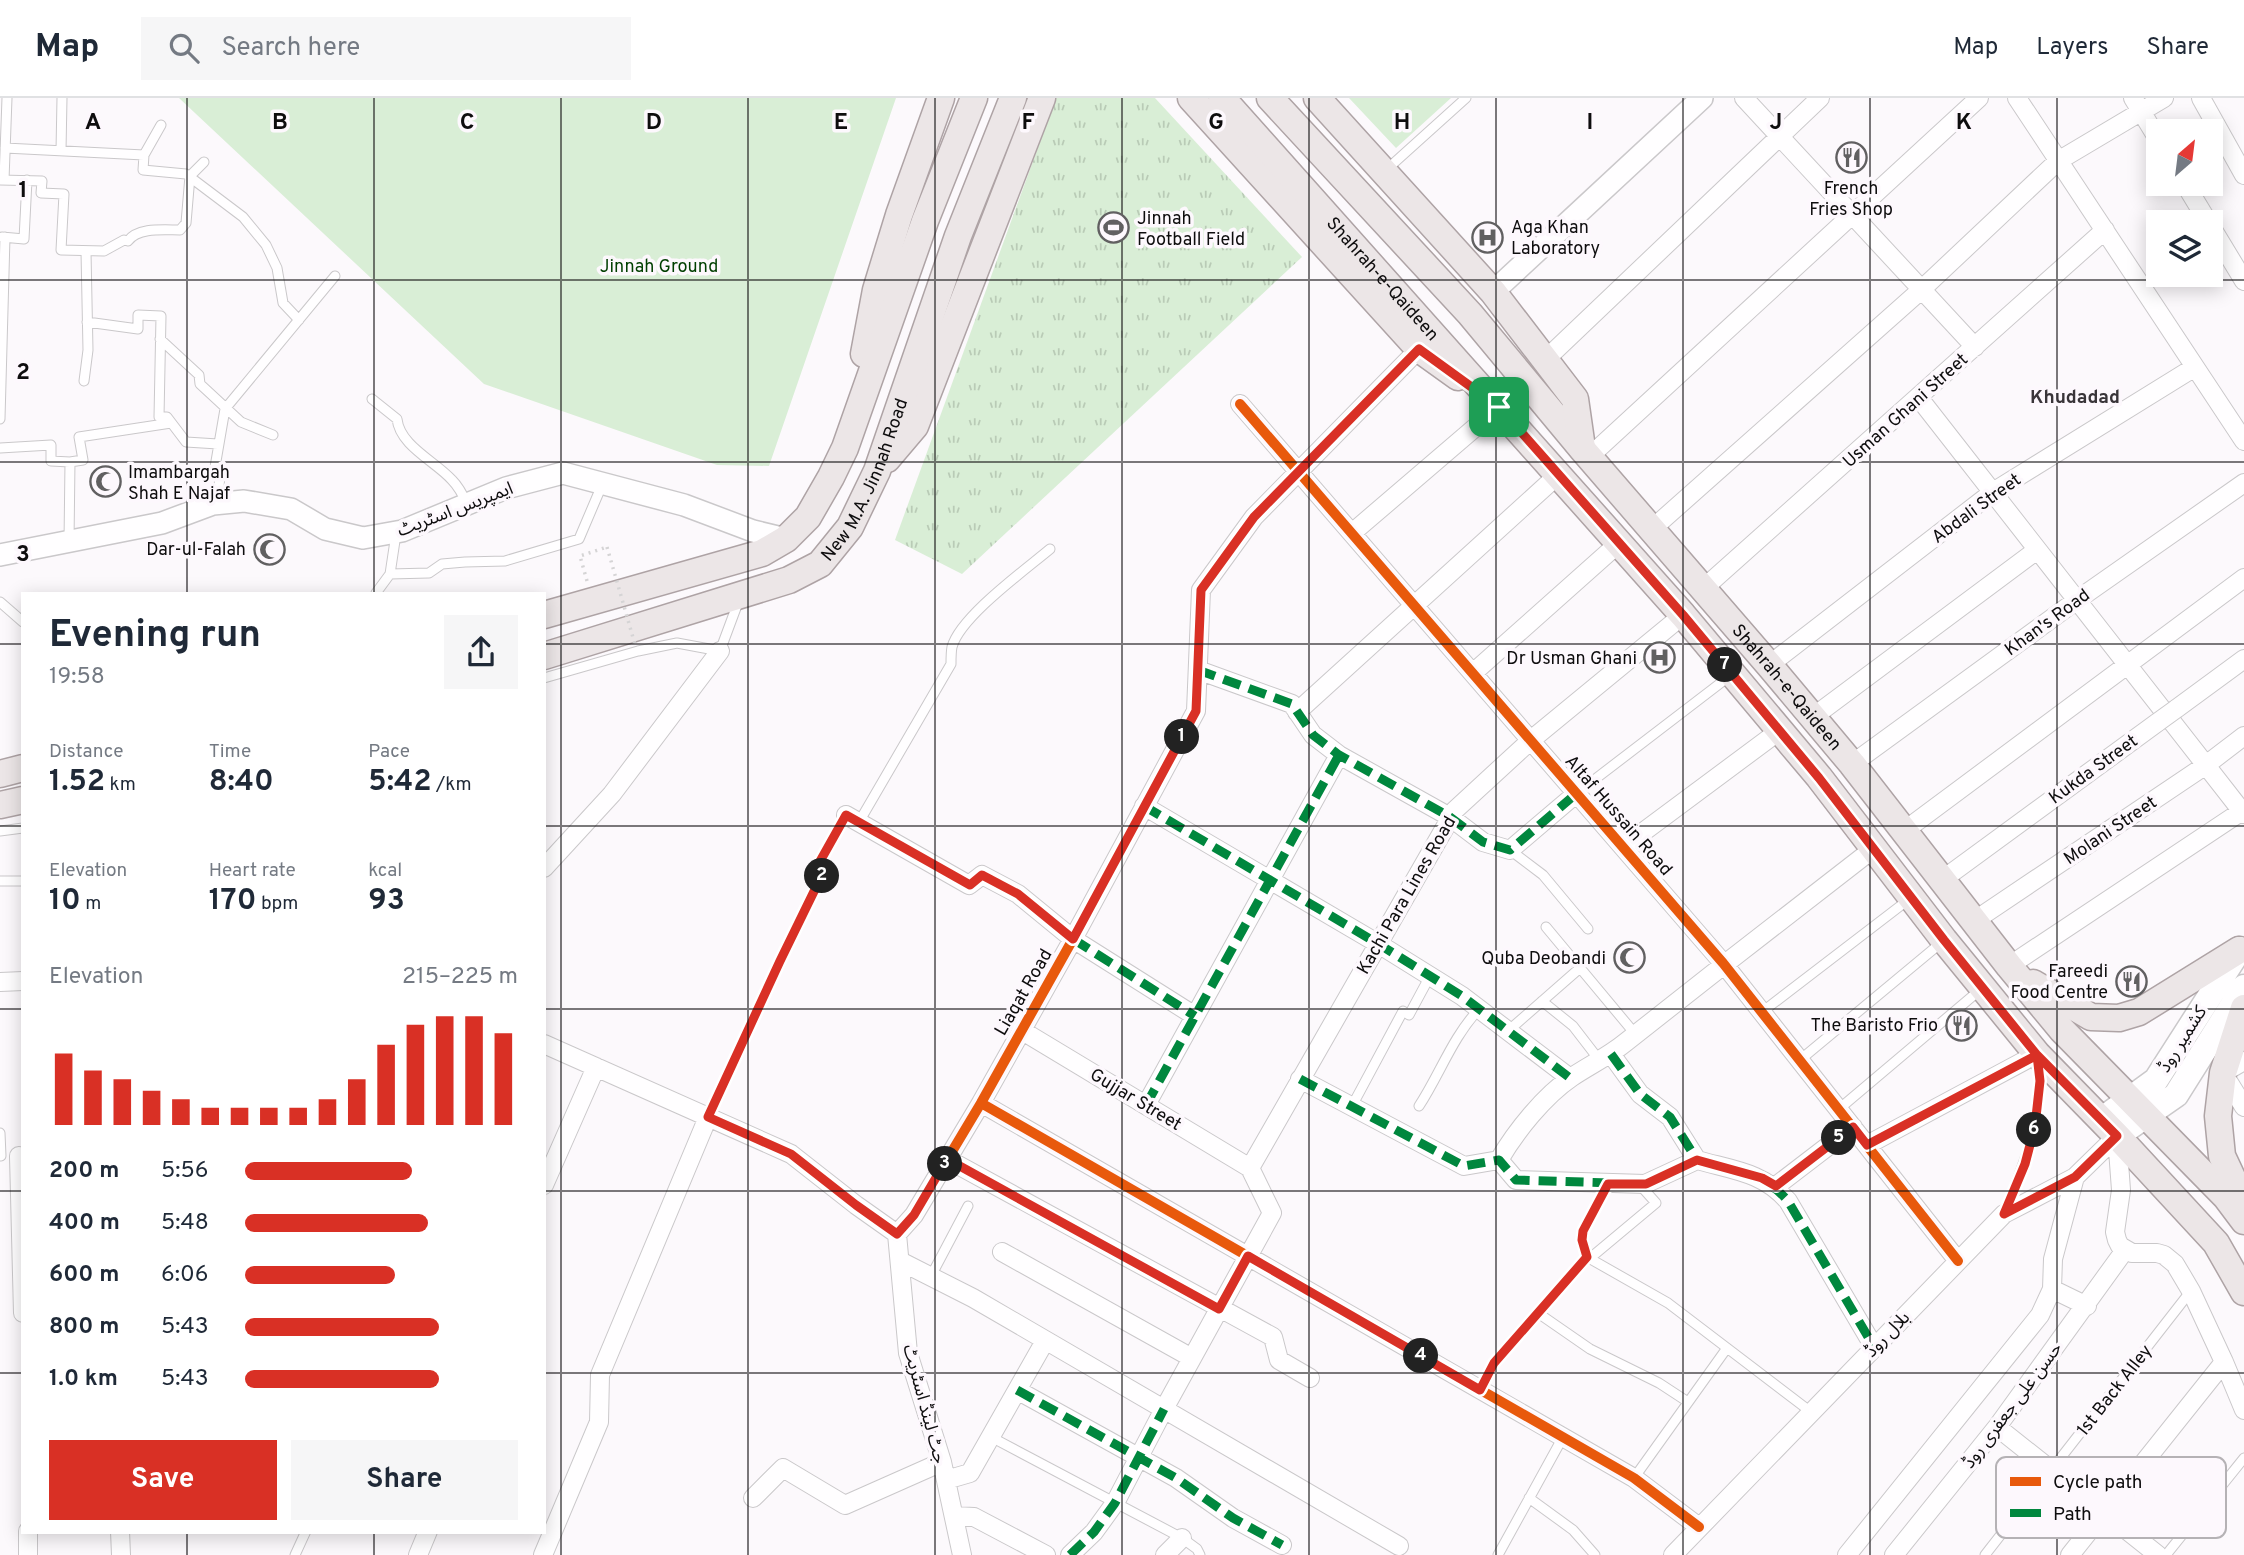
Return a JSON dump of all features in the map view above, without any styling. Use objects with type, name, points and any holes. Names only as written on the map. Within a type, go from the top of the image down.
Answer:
[{"type":"main road","points":[[845,449],[876,290],[899,215],[941,98]]},
{"type":"main road","name":"New M.A. Jinnah Road","points":[[546,614],[762,553],[786,539],[808,517],[845,449],[925,221],[974,98]]},
{"type":"main road","name":"New M.A. Jinnah Road","points":[[546,655],[789,579],[820,564],[850,527],[877,471],[958,236],[1013,98]]},
{"type":"main road","points":[[877,471],[915,426],[1042,98]]},
{"type":"main road","points":[[1191,98],[1419,349],[1499,407]]},
{"type":"main road","name":"Shahrah-e-Qaideen","points":[[1222,98],[1683,615],[1819,778],[2037,1055],[2216,1243],[2244,1292]]},
{"type":"main road","name":"Shahrah-e-Qaideen","points":[[1270,98],[1470,314],[1852,764],[2062,1030],[2138,1108]]},
{"type":"main road","points":[[1317,98],[1493,292],[1575,398],[1586,453]]},
{"type":"main road","points":[[0,774],[21,769]]},
{"type":"main road","points":[[0,805],[21,800]]},
{"type":"main road","points":[[2009,966],[2045,992],[2091,1017],[2119,1018],[2139,1012],[2241,946]]},
{"type":"main road","name":"کشمیر روڈ","points":[[2138,1108],[2241,946]]},
{"type":"main road","name":"کشمیر روڈ","points":[[2138,1108],[2176,1095],[2244,986]]},
{"type":"main road","points":[[2244,1009],[2233,1067],[2218,1116],[2222,1156],[2244,1203]]},
{"type":"main road","points":[[2109,1128],[2138,1108],[2226,1197],[2244,1221]]},
{"type":"street","points":[[1493,292],[1702,98]]},
{"type":"street","points":[[1744,98],[1975,348]]},
{"type":"street","points":[[1545,360],[1820,98]]},
{"type":"street","points":[[1586,453],[1979,98]]},
{"type":"street","points":[[2017,98],[2244,441]]},
{"type":"street","points":[[1652,529],[1921,290],[2058,161],[2137,105],[2164,98]]},
{"type":"street","points":[[2201,98],[2244,175]]},
{"type":"street","name":"Usman Ghani Street","points":[[1704,588],[2105,230]]},
{"type":"street","points":[[2223,247],[2244,281]]},
{"type":"street","name":"Liaqat Road","points":[[897,1234],[914,1215],[981,1102],[1196,711],[1201,590],[1254,517],[1419,349]]},
{"type":"street","name":"Abdali Street","points":[[1769,665],[1993,492],[2195,368]]},
{"type":"street","points":[[1919,398],[2243,813],[2009,966]]},
{"type":"street","name":"Altaf Hussain Road","points":[[1240,404],[1723,963],[1958,1261]]},
{"type":"street","points":[[1352,533],[1499,407]]},
{"type":"street","name":"ایمپریس اسٹریٹ","points":[[0,555],[162,523],[217,503],[244,500],[291,509],[325,529],[363,538],[396,533],[506,488],[563,473],[684,505],[753,531],[786,539]]},
{"type":"street","points":[[1297,712],[1559,474]]},
{"type":"street","name":"Khan's Road","points":[[1852,764],[2244,482]]},
{"type":"street","points":[[1473,673],[1619,543]]},
{"type":"street","points":[[1813,717],[2038,550]]},
{"type":"street","points":[[1904,831],[2244,578]]},
{"type":"street","name":"Kachi Para Lines Road","points":[[1250,1168],[1455,810],[1531,740],[1683,615]]},
{"type":"street","points":[[546,866],[612,794],[720,651]]},
{"type":"street","name":"Kukda Street","points":[[1942,880],[2244,659]]},
{"type":"street","points":[[1198,670],[1292,704],[1313,735],[1339,755],[1450,817],[1483,842],[1510,850],[1577,793]]},
{"type":"street","points":[[1623,847],[1779,731]]},
{"type":"street","name":"Molani Street","points":[[1974,921],[2206,765],[2244,736]]},
{"type":"street","points":[[1146,1105],[1339,755]]},
{"type":"street","points":[[1144,806],[1430,976],[1479,1009],[1570,1078]]},
{"type":"street","points":[[853,818],[970,885],[982,875],[1018,894],[1073,939],[1195,1016]]},
{"type":"street","points":[[1499,1160],[1510,1141],[1532,1114],[1570,1078],[1606,1058],[1723,963],[1873,849]]},
{"type":"street","points":[[0,982],[21,981]]},
{"type":"street","name":"Gujjar Street","points":[[1021,1030],[1250,1168]]},
{"type":"street","points":[[546,1045],[791,1154],[897,1234]]},
{"type":"street","points":[[1867,1145],[2037,1055]]},
{"type":"street","points":[[1606,1058],[1640,1094],[1670,1117],[1697,1160]]},
{"type":"street","points":[[546,1180],[596,1067]]},
{"type":"street","points":[[2233,1067],[2244,1107]]},
{"type":"street","points":[[1300,1079],[1464,1166],[1499,1160]]},
{"type":"street","points":[[981,1102],[1634,1478],[1699,1527]]},
{"type":"street","points":[[543,1555],[599,1422],[600,1374],[708,1117]]},
{"type":"street","points":[[1776,1186],[1853,1127]]},
{"type":"street","points":[[2109,1128],[2122,1190],[2115,1232],[2120,1246],[2125,1251],[2137,1254],[2164,1255],[2175,1264],[2191,1291],[2244,1410]]},
{"type":"street","name":"بلال روڈ","points":[[1673,1555],[2004,1214],[2075,1177],[2109,1128]]},
{"type":"street","points":[[0,1156],[21,1156]]},
{"type":"street","points":[[947,1159],[1273,1337],[1279,1360],[1310,1378]]},
{"type":"street","points":[[1499,1160],[1516,1180],[1646,1184],[1697,1160],[1762,1178],[1776,1186],[1788,1201],[1874,1347]]},
{"type":"street","points":[[1070,1555],[1094,1532],[1115,1503],[1272,1213],[1250,1168]]},
{"type":"street","points":[[1847,1555],[2040,1315],[2052,1289],[2053,1259],[2075,1177]]},
{"type":"street","name":"جٹ لینڈ اسٹریٹ","points":[[897,1234],[908,1353],[942,1462],[962,1555]]},
{"type":"street","name":"حسن علی جعفری روڈ","points":[[1894,1555],[1997,1427],[2125,1251]]},
{"type":"street","points":[[1002,1252],[1192,1358]]},
{"type":"street","points":[[900,1261],[1045,1340],[1399,1546]]},
{"type":"street","points":[[2052,1289],[2087,1306]]},
{"type":"street","points":[[946,1480],[970,1473],[1045,1340]]},
{"type":"street","points":[[2149,1457],[2224,1362]]},
{"type":"street","points":[[1017,1390],[1176,1478],[1233,1518],[1282,1545]]},
{"type":"street","points":[[1997,1427],[2036,1457]]},
{"type":"street","points":[[753,1498],[783,1468],[845,1505],[942,1462]]},
{"type":"street","points":[[954,1516],[974,1517],[1046,1555]]},
{"type":"street","points":[[28,1534],[28,1555]]},
{"type":"street","points":[[120,1534],[121,1555]]},
{"type":"street","points":[[418,1555],[427,1534]]},
{"type":"street","points":[[1165,1555],[1182,1538]]},
{"type":"street","points":[[2070,1555],[2084,1538]]},
{"type":"street","points":[[2137,1538],[2158,1555]]},
{"type":"lane","points":[[7,98],[2,180],[42,181],[41,193],[64,194],[61,250],[104,251],[112,245],[128,241],[131,236],[148,231],[180,230],[186,223],[190,176],[204,162]]},
{"type":"lane","points":[[61,151],[62,98]]},
{"type":"lane","points":[[1384,172],[1466,98]]},
{"type":"lane","points":[[161,125],[144,155],[143,170],[190,176],[243,217],[266,245],[277,268],[283,303],[299,320]]},
{"type":"lane","points":[[5,148],[144,155]]},
{"type":"lane","points":[[0,419],[2,237],[24,239],[27,180]]},
{"type":"lane","points":[[84,381],[88,350],[86,252]]},
{"type":"lane","points":[[217,503],[221,468],[215,467],[225,408],[335,276]]},
{"type":"lane","points":[[87,323],[138,329],[138,315],[161,316],[159,417],[167,417],[186,442],[218,444]]},
{"type":"lane","points":[[160,339],[199,375],[200,384],[241,422],[273,435]]},
{"type":"lane","points":[[372,399],[397,419],[399,430],[408,442],[450,477],[467,504]]},
{"type":"lane","points":[[0,448],[51,445],[51,461],[70,462],[83,460],[79,438],[172,423]]},
{"type":"lane","points":[[69,542],[70,462]]},
{"type":"lane","points":[[390,574],[429,573],[442,564],[505,561],[579,538],[603,483]]},
{"type":"lane","points":[[377,592],[390,574],[396,533]]},
{"type":"lane","points":[[708,1117],[822,875],[814,872],[853,818],[951,664],[952,647],[960,632],[971,618],[1050,549]]},
{"type":"lane","points":[[546,677],[638,651],[677,643],[720,651],[741,594]]},
{"type":"lane","points":[[0,601],[21,620]]},
{"type":"lane","points":[[1577,793],[1732,674]]},
{"type":"lane","points":[[0,831],[21,828]]},
{"type":"lane","points":[[1510,850],[1544,875],[1588,929]]},
{"type":"lane","points":[[0,881],[21,881]]},
{"type":"lane","points":[[1762,1012],[1911,897]]},
{"type":"lane","points":[[1546,927],[1636,1035]]},
{"type":"lane","points":[[1800,1060],[1944,940]]},
{"type":"lane","points":[[1508,1031],[1580,968]]},
{"type":"lane","points":[[1352,1106],[1403,1012],[1409,1015],[1430,976]]},
{"type":"lane","points":[[1839,1109],[1982,988]]},
{"type":"lane","points":[[1542,1001],[1606,1058]]},
{"type":"lane","points":[[1419,1107],[1456,1038],[1466,1022],[1479,1009]]},
{"type":"lane","points":[[2004,1214],[2025,1164],[2035,1126],[2040,1081],[2037,1055]]},
{"type":"lane","points":[[0,1133],[0,1156]]},
{"type":"lane","points":[[1608,1184],[1583,1231],[1582,1240],[1588,1258],[1668,1303],[1811,1412]]},
{"type":"lane","points":[[1480,1390],[1494,1363],[1588,1258],[1656,1203],[1640,1184]]},
{"type":"lane","points":[[931,1276],[968,1206]]},
{"type":"lane","name":"1st Back Alley","points":[[2063,1457],[2191,1291]]},
{"type":"lane","points":[[1538,1313],[1590,1349],[1658,1383],[1688,1402]]},
{"type":"lane","points":[[1634,1478],[1727,1348]]},
{"type":"lane","points":[[990,1437],[1182,1538],[1197,1549],[1200,1555]]},
{"type":"lane","points":[[1502,1553],[1563,1437]]},
{"type":"lane","points":[[2226,1480],[2244,1458]]},
{"type":"lane","points":[[1530,1498],[1573,1530],[1595,1555]]},
{"type":"lane","points":[[295,1555],[305,1534]]},
{"type":"lane","name":"1st Back Alley","points":[[1985,1555],[1999,1538]]},
{"type":"lane","points":[[2166,1555],[2180,1538]]},
{"type":"path","points":[[580,556],[607,547],[636,648]]},
{"type":"green space","name":"Jinnah Ground","points":[[179,98],[896,98],[769,466],[717,465],[484,384]]},
{"type":"green space","points":[[1056,98],[1155,98],[1302,257],[962,574],[895,540]]},
{"type":"green space","points":[[1349,98],[1451,98],[1396,148]]},
{"type":"marked path","points":[[1198,670],[1292,704],[1313,735],[1339,755],[1450,817],[1483,842],[1510,850],[1577,793]]},
{"type":"marked path","points":[[1146,1105],[1339,755]]},
{"type":"marked path","points":[[1144,806],[1462,996],[1570,1078]]},
{"type":"marked path","points":[[846,815],[969,885],[982,875],[1018,894],[1073,939],[1195,1016]]},
{"type":"marked path","points":[[1611,1054],[1640,1094],[1670,1117],[1697,1160]]},
{"type":"marked path","points":[[1300,1079],[1464,1166],[1499,1160],[1516,1180],[1645,1184],[1697,1160],[1757,1178],[1788,1201],[1874,1347]]},
{"type":"marked path","points":[[1776,1186],[1853,1127]]},
{"type":"marked path","points":[[1017,1390],[1176,1478],[1233,1518],[1282,1545]]},
{"type":"marked path","points":[[1070,1555],[1094,1532],[1115,1503],[1164,1409]]},
{"type":"cycle path","points":[[897,1234],[914,1215],[981,1103],[1196,711],[1201,590],[1254,517],[1419,349]]},
{"type":"cycle path","points":[[1240,404],[1723,963],[1958,1261]]},
{"type":"cycle path","points":[[981,1103],[1634,1478],[1699,1527]]},
{"type":"place","name":"French Fries Shop","points":[[1851,157]]},
{"type":"place","name":"Jinnah Football Field","points":[[1114,228]]},
{"type":"place","name":"Aga Khan Laboratory","points":[[1488,237]]},
{"type":"place","name":"Imambargah Shah E Najaf","points":[[105,482]]},
{"type":"place","name":"Dar-ul-Falah","points":[[269,549]]},
{"type":"place","name":"Dr Usman Ghani","points":[[1660,658]]},
{"type":"place","name":"Quba Deobandi","points":[[1629,958]]},
{"type":"place","name":"Fareedi Food Centre","points":[[2131,981]]},
{"type":"place","name":"The Baristo Frio","points":[[1961,1025]]},
{"type":"district","name":"Khudadad","points":[[2075,396]]},
{"type":"route","points":[[1499,407],[1419,349],[1254,517],[1201,590],[1196,711],[1073,939],[1018,894],[982,875],[970,885],[846,815],[814,872],[822,875],[708,1117],[791,1154],[897,1234],[914,1215],[947,1159],[1219,1309],[1248,1256],[1480,1390],[1494,1363],[1587,1257],[1582,1240],[1583,1231],[1608,1184],[1646,1184],[1697,1160],[1762,1178],[1776,1186],[1853,1127],[1867,1145],[2037,1055],[2117,1136],[2075,1177],[2004,1214],[2025,1164],[2035,1126],[2040,1081],[2037,1055],[1819,778],[1683,615],[1499,407]]}]
